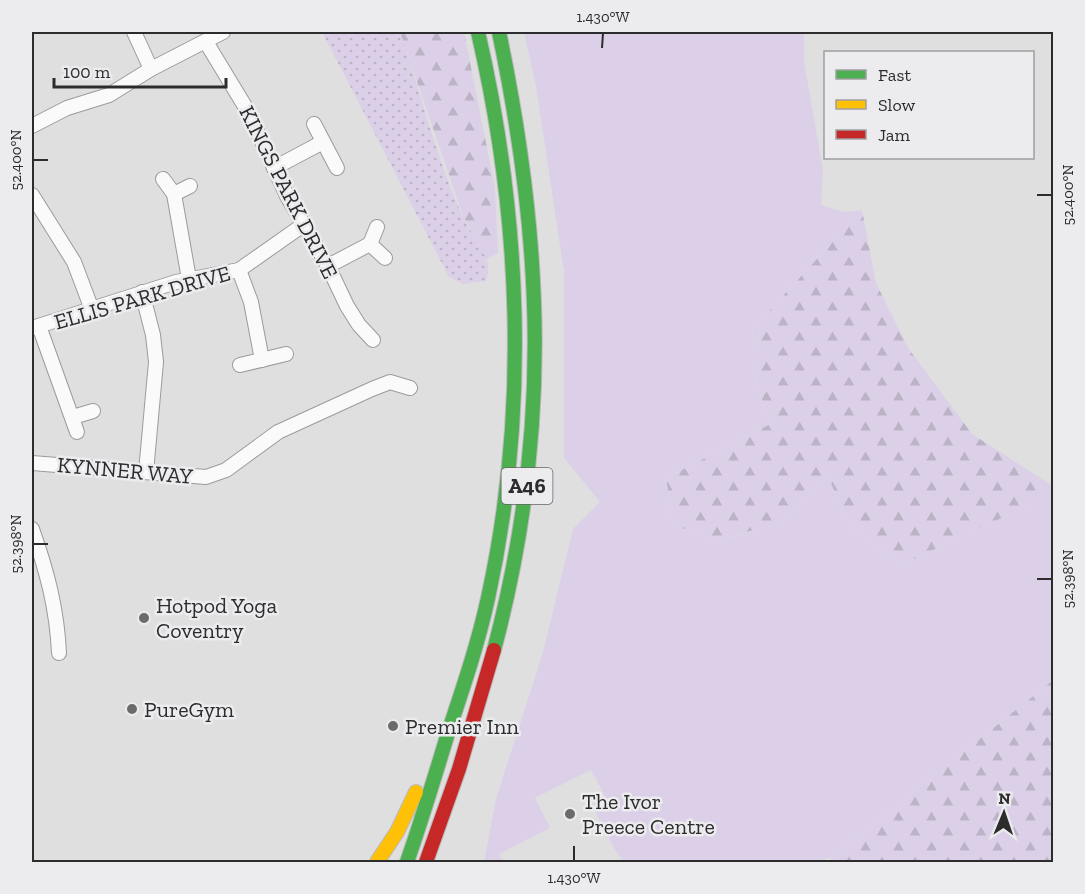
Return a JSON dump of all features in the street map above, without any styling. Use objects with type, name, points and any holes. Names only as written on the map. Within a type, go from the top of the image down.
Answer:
[{"type":"highway","name":"A46","points":[[407,861],[468,673],[492,583],[504,507],[515,356],[509,221],[500,140],[478,32]]},
{"type":"highway","name":"A46","points":[[426,862],[485,691],[511,583],[528,482],[534,420],[536,302],[531,219],[513,97],[499,32]]},
{"type":"highway","points":[[509,650],[523,586],[540,483],[546,410],[547,313],[543,223],[536,170],[513,97]]},
{"type":"highway","points":[[377,862],[397,832],[429,763],[471,617],[492,510],[504,359],[500,140]]},
{"type":"highway","points":[[439,862],[460,809]]},
{"type":"street","points":[[134,32],[151,69]]},
{"type":"street","points":[[32,126],[67,108],[109,95],[151,69],[223,32]]},
{"type":"street","name":"KINGS PARK DRIVE","points":[[206,42],[249,113],[303,225],[328,266],[353,315],[373,340]]},
{"type":"street","points":[[314,124],[337,168]]},
{"type":"street","points":[[274,168],[323,142]]},
{"type":"street","points":[[163,179],[174,194],[189,279]]},
{"type":"street","points":[[174,194],[190,186]]},
{"type":"street","points":[[32,195],[74,262],[91,307]]},
{"type":"street","name":"ELLIS PARK DRIVE","points":[[77,432],[73,417],[35,327],[142,292],[189,279],[239,270],[303,225]]},
{"type":"street","points":[[328,266],[370,244],[377,227]]},
{"type":"street","points":[[370,244],[385,258]]},
{"type":"street","points":[[239,270],[251,302],[262,360]]},
{"type":"street","points":[[142,292],[153,335],[156,362],[146,472]]},
{"type":"street","points":[[240,364],[286,354]]},
{"type":"street","name":"KYNNER WAY","points":[[32,463],[197,478],[226,470],[278,432],[372,389],[390,382],[410,388]]},
{"type":"street","points":[[73,417],[93,411]]},
{"type":"street","points":[[32,529],[49,575],[57,625],[58,653]]},
{"type":"green space","points":[[322,32],[400,32],[454,197],[486,256],[488,272],[486,281],[463,284],[449,277]]},
{"type":"green space","points":[[400,32],[464,32],[495,188],[498,253],[487,259],[463,216]]},
{"type":"green space","points":[[524,32],[804,32],[804,61],[823,170],[821,205],[844,212],[862,210],[752,329],[757,384],[770,424],[666,478],[673,525],[719,541],[782,521],[828,477],[849,525],[901,565],[1053,494],[1053,680],[832,857],[815,862],[624,862],[615,850],[592,805],[606,798],[591,770],[535,798],[550,828],[499,854],[503,862],[484,862],[496,799],[543,652],[573,529],[600,502],[564,458],[564,272],[536,86]]},
{"type":"green space","points":[[862,210],[876,283],[909,349],[972,434],[1053,486],[1054,494],[901,565],[849,525],[828,477],[782,521],[718,541],[673,525],[666,478],[770,424],[757,384],[752,329]]},
{"type":"green space","points":[[1053,680],[1053,862],[829,862],[832,857]]},
{"type":"traffic: fast","points":[[407,862],[470,666],[484,615],[501,528],[510,457],[514,386],[511,244],[492,102],[478,32]]},
{"type":"traffic: fast","points":[[494,650],[512,571],[525,493],[532,417],[535,341],[532,266],[525,189],[499,32]]},
{"type":"traffic: slow","points":[[377,862],[397,832],[416,792]]},
{"type":"traffic: jam","points":[[426,862],[459,769],[494,650]]},
{"type":"place","name":"Hotpod Yoga Coventry","points":[[144,618]]},
{"type":"place","name":"PureGym","points":[[132,709]]},
{"type":"place","name":"Premier Inn","points":[[393,726]]},
{"type":"place","name":"The Ivor Preece Centre","points":[[570,814]]}]
